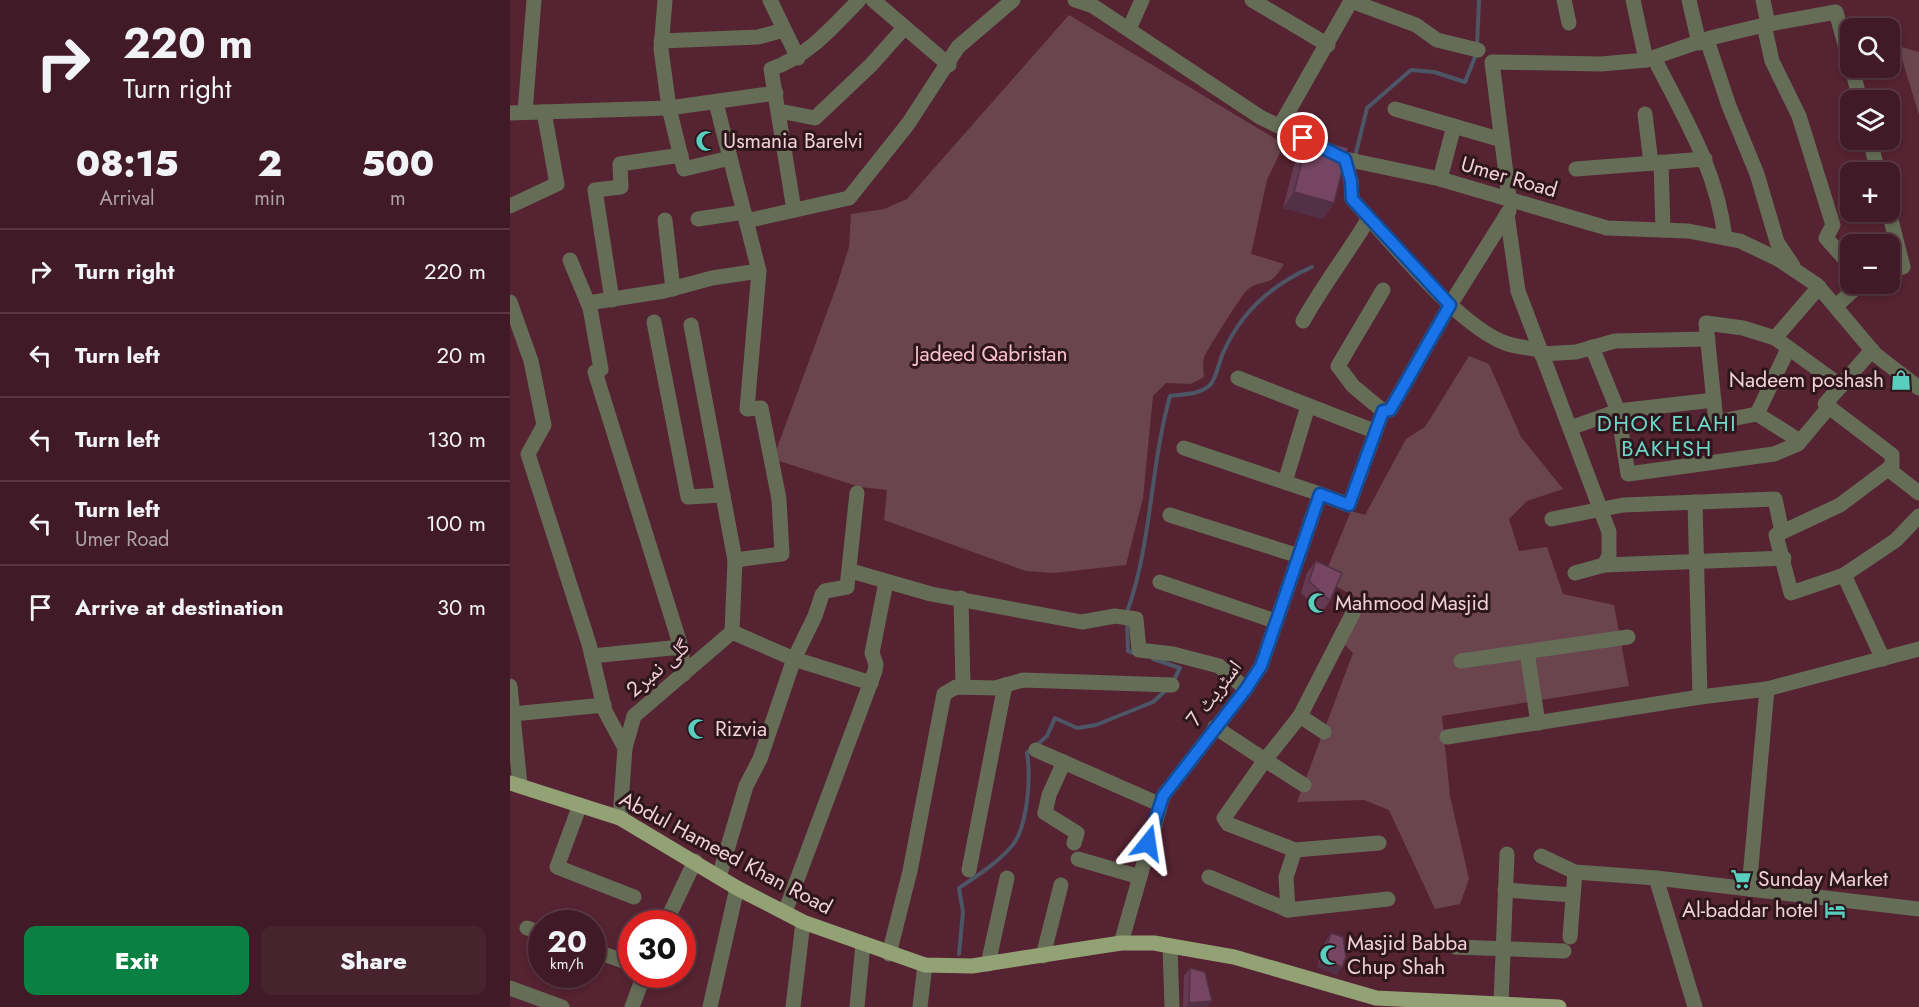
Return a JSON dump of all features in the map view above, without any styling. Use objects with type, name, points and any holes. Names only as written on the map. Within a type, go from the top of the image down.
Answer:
[{"type":"main road","name":"Abdul Hameed Khan Road","points":[[515,784],[620,818],[737,888],[803,922],[925,966],[988,964],[1121,943],[1170,946],[1234,957],[1375,1003],[1559,1007]]},
{"type":"street","points":[[534,0],[517,112],[669,108],[776,93]]},
{"type":"street","points":[[665,0],[661,41],[669,108],[684,168],[730,158]]},
{"type":"street","points":[[770,0],[798,58]]},
{"type":"street","points":[[794,210],[771,69],[798,58],[820,40],[859,0]]},
{"type":"street","points":[[873,0],[949,65]]},
{"type":"street","points":[[699,219],[745,217],[794,210],[849,198],[908,124],[949,65],[958,47],[1013,0]]},
{"type":"street","name":"Umer Road","points":[[1075,0],[1093,6],[1260,117],[1345,159],[1440,179],[1607,228],[1688,231],[1740,241],[1768,254],[1819,287],[1872,350],[1919,388]]},
{"type":"street","points":[[1129,29],[1142,0]]},
{"type":"street","points":[[1252,0],[1328,45]]},
{"type":"street","points":[[1564,0],[1569,23]]},
{"type":"street","points":[[1633,0],[1650,59],[1705,159],[1721,206],[1725,238]]},
{"type":"street","points":[[1689,0],[1703,41],[1757,174],[1777,242],[1797,272]]},
{"type":"street","points":[[1763,0],[1772,61],[1799,116],[1830,214],[1833,230],[1826,238],[1840,254]]},
{"type":"street","points":[[1280,126],[1328,45],[1349,1],[1416,25],[1437,40],[1478,50]]},
{"type":"street","points":[[1383,290],[1338,366],[1353,386],[1383,411],[1390,410],[1450,305],[1507,214],[1512,199],[1492,62],[1601,64],[1650,59],[1703,41],[1819,8],[1836,12],[1840,27]]},
{"type":"street","points":[[779,111],[815,118],[872,65],[904,28]]},
{"type":"street","points":[[661,41],[758,37],[784,30]]},
{"type":"street","points":[[716,103],[759,271],[747,409],[760,408],[778,499],[783,554],[735,560]]},
{"type":"street","points":[[1395,109],[1502,140]]},
{"type":"street","points":[[510,206],[557,184],[544,112]]},
{"type":"street","points":[[1645,114],[1656,162],[1663,230]]},
{"type":"street","points":[[1440,179],[1454,126]]},
{"type":"street","points":[[612,300],[595,190],[621,187],[620,164],[681,155]]},
{"type":"street","points":[[1345,159],[1351,181],[1352,199],[1450,305],[1476,326],[1507,344],[1541,352],[1576,352],[1615,341],[1708,339]]},
{"type":"street","points":[[1576,169],[1705,159]]},
{"type":"street","points":[[1507,214],[1518,291],[1609,532],[1609,556],[1604,565]]},
{"type":"street","points":[[1303,321],[1322,287],[1342,264],[1369,218]]},
{"type":"street","points":[[665,220],[673,289]]},
{"type":"street","points":[[1900,252],[1904,267],[1900,268]]},
{"type":"street","points":[[570,260],[588,303],[601,369],[595,372],[681,647],[684,674]]},
{"type":"street","points":[[588,303],[673,289],[712,278],[759,271]]},
{"type":"street","points":[[1775,338],[1819,287]]},
{"type":"street","points":[[1836,306],[1849,294]]},
{"type":"street","points":[[510,302],[531,360],[544,425],[528,454],[592,656],[603,705],[625,748]]},
{"type":"street","points":[[654,322],[688,497],[723,495]]},
{"type":"street","points":[[1800,441],[1757,414],[1716,422],[1706,323],[1743,328],[1775,338],[1841,386]]},
{"type":"street","points":[[691,325],[735,560],[732,632],[794,659],[871,683]]},
{"type":"street","points":[[1592,347],[1618,411],[1628,474],[1774,454],[1800,441],[1829,407]]},
{"type":"street","points":[[1757,414],[1788,349]]},
{"type":"street","points":[[1872,350],[1825,404],[1892,455],[1892,466],[1840,505],[1776,535],[1784,558],[1791,593],[1844,575],[1896,540],[1919,516]]},
{"type":"street","points":[[1238,378],[1374,431]]},
{"type":"street","points":[[1570,428],[1618,411],[1713,400]]},
{"type":"street","points":[[1285,482],[1308,406]]},
{"type":"street","points":[[1184,448],[1349,505],[1383,411]]},
{"type":"street","points":[[1888,469],[1919,493]]},
{"type":"street","points":[[719,877],[746,786],[760,759],[794,659],[823,592],[847,587],[851,571],[857,493]]},
{"type":"street","name":"اسٹریٹ 7","points":[[1121,943],[1159,804],[1246,689],[1265,656],[1320,494]]},
{"type":"street","points":[[1552,519],[1623,505],[1775,499],[1782,532]]},
{"type":"street","points":[[1695,502],[1700,697]]},
{"type":"street","points":[[1170,515],[1299,556]]},
{"type":"street","points":[[1575,573],[1604,565],[1784,558]]},
{"type":"street","points":[[851,571],[931,594],[1082,622],[1115,616],[1136,620],[1139,650],[1173,654],[1219,666],[1246,689]]},
{"type":"street","points":[[1844,575],[1883,659]]},
{"type":"street","points":[[784,912],[876,667],[872,653],[886,582]]},
{"type":"street","points":[[1160,582],[1275,621]]},
{"type":"street","points":[[961,598],[963,687]]},
{"type":"street","points":[[1353,613],[1300,716],[1265,760],[1224,818],[1224,822],[1295,850],[1379,843]]},
{"type":"street","name":"گلی نمبر2","points":[[620,818],[625,748],[634,716],[732,632]]},
{"type":"street","points":[[1461,661],[1628,637]]},
{"type":"street","points":[[592,656],[681,647]]},
{"type":"street","points":[[1447,738],[1700,697],[1767,689],[1919,649]]},
{"type":"street","points":[[1527,652],[1538,723]]},
{"type":"street","points":[[889,954],[910,871],[944,694],[956,687],[994,688],[1023,681],[1172,685]]},
{"type":"street","points":[[969,870],[1005,685]]},
{"type":"street","points":[[510,686],[515,784]]},
{"type":"street","points":[[1749,889],[1767,689]]},
{"type":"street","points":[[513,714],[603,705]]},
{"type":"street","points":[[1300,716],[1324,732]]},
{"type":"street","points":[[1215,727],[1304,785]]},
{"type":"street","points":[[1036,750],[1159,804]]},
{"type":"street","points":[[1064,762],[1049,795],[1045,815],[1077,833],[1074,843]]},
{"type":"street","points":[[580,805],[557,867],[634,897]]},
{"type":"street","points":[[1288,909],[1286,877],[1295,850]]},
{"type":"street","points":[[1501,1004],[1507,854]]},
{"type":"street","points":[[1541,856],[1575,872],[1656,878],[1919,909]]},
{"type":"street","points":[[1078,859],[1140,877]]},
{"type":"street","points":[[672,910],[695,861]]},
{"type":"street","points":[[1455,947],[1503,949],[1567,944],[1575,872]]},
{"type":"street","points":[[1209,877],[1288,909],[1388,899]]},
{"type":"street","points":[[988,964],[1007,878]]},
{"type":"street","points":[[1656,878],[1695,1007]]},
{"type":"street","points":[[1043,956],[1061,885]]},
{"type":"street","points":[[710,1007],[737,888]]},
{"type":"street","points":[[1506,890],[1573,895]]},
{"type":"street","points":[[794,1007],[803,922]]},
{"type":"street","points":[[857,1007],[863,944]]},
{"type":"street","points":[[1170,946],[1172,1007]]},
{"type":"street","points":[[920,1007],[925,966]]},
{"type":"street","points":[[510,988],[562,1007]]},
{"type":"street","points":[[632,1007],[639,988]]},
{"type":"green space","name":"Jadeed Qabristan","points":[[1069,15],[1284,144],[1267,180],[1251,254],[1284,264],[1270,280],[1253,286],[1244,294],[1204,358],[1204,377],[1191,384],[1166,383],[1153,396],[1143,498],[1126,565],[1054,573],[1026,571],[884,520],[887,490],[860,487],[773,459],[837,285],[849,247],[851,214],[884,209],[907,199]]},
{"type":"green space","points":[[1900,47],[1919,52],[1919,115],[1900,53]]},
{"type":"green space","points":[[1469,356],[1489,364],[1521,437],[1563,489],[1527,501],[1509,519],[1519,551],[1547,547],[1563,594],[1614,605],[1629,686],[1442,716],[1450,796],[1469,879],[1460,904],[1435,909],[1389,810],[1364,800],[1297,802],[1353,653],[1341,641],[1359,599],[1323,579],[1351,511],[1365,515],[1406,439],[1425,427]]},
{"type":"building","points":[[1308,138],[1348,148],[1334,203],[1294,192]]},
{"type":"building","points":[[1316,561],[1342,573],[1330,601],[1309,581]]},
{"type":"building","points":[[1331,933],[1343,937],[1346,957],[1342,967],[1322,959]]},
{"type":"building","points":[[1190,968],[1205,972],[1212,1001],[1189,1003]]},
{"type":"waterway","points":[[1477,45],[1479,0]]},
{"type":"waterway","points":[[1355,157],[1367,108],[1411,70],[1434,72],[1465,82],[1477,52]]},
{"type":"waterway","points":[[1127,612],[1141,559],[1158,450],[1170,396],[1196,392],[1210,385],[1231,337],[1249,311],[1284,282],[1312,267]]},
{"type":"waterway","points":[[1127,623],[1128,651],[1134,653]]},
{"type":"waterway","points":[[1153,659],[1180,668],[1174,680]]},
{"type":"waterway","points":[[1037,745],[1047,736],[1055,718],[1077,728],[1096,725],[1153,702],[1165,691]]},
{"type":"waterway","points":[[959,954],[963,912],[959,888],[1000,858],[1017,838],[1025,815],[1029,775],[1027,753],[1031,749]]},
{"type":"place","name":"Usmania Barelvi","points":[[706,141]]},
{"type":"place","name":"Nadeem poshash","points":[[1901,380]]},
{"type":"place","name":"Mahmood Masjid","points":[[1318,603]]},
{"type":"place","name":"Rizvia","points":[[698,729]]},
{"type":"place","name":"Sunday Market","points":[[1741,879]]},
{"type":"place","name":"Al-baddar hotel","points":[[1835,910]]},
{"type":"place","name":"Masjid Babba Chup Shah","points":[[1330,955]]},
{"type":"district","name":"DHOK ELAHI BAKHSH","points":[[1667,436]]},
{"type":"route","points":[[1148,843],[1163,796],[1229,712],[1261,666],[1274,635],[1275,621],[1320,494],[1349,505],[1383,411],[1390,410],[1450,305],[1352,199],[1351,181],[1345,159],[1303,138]]}]
